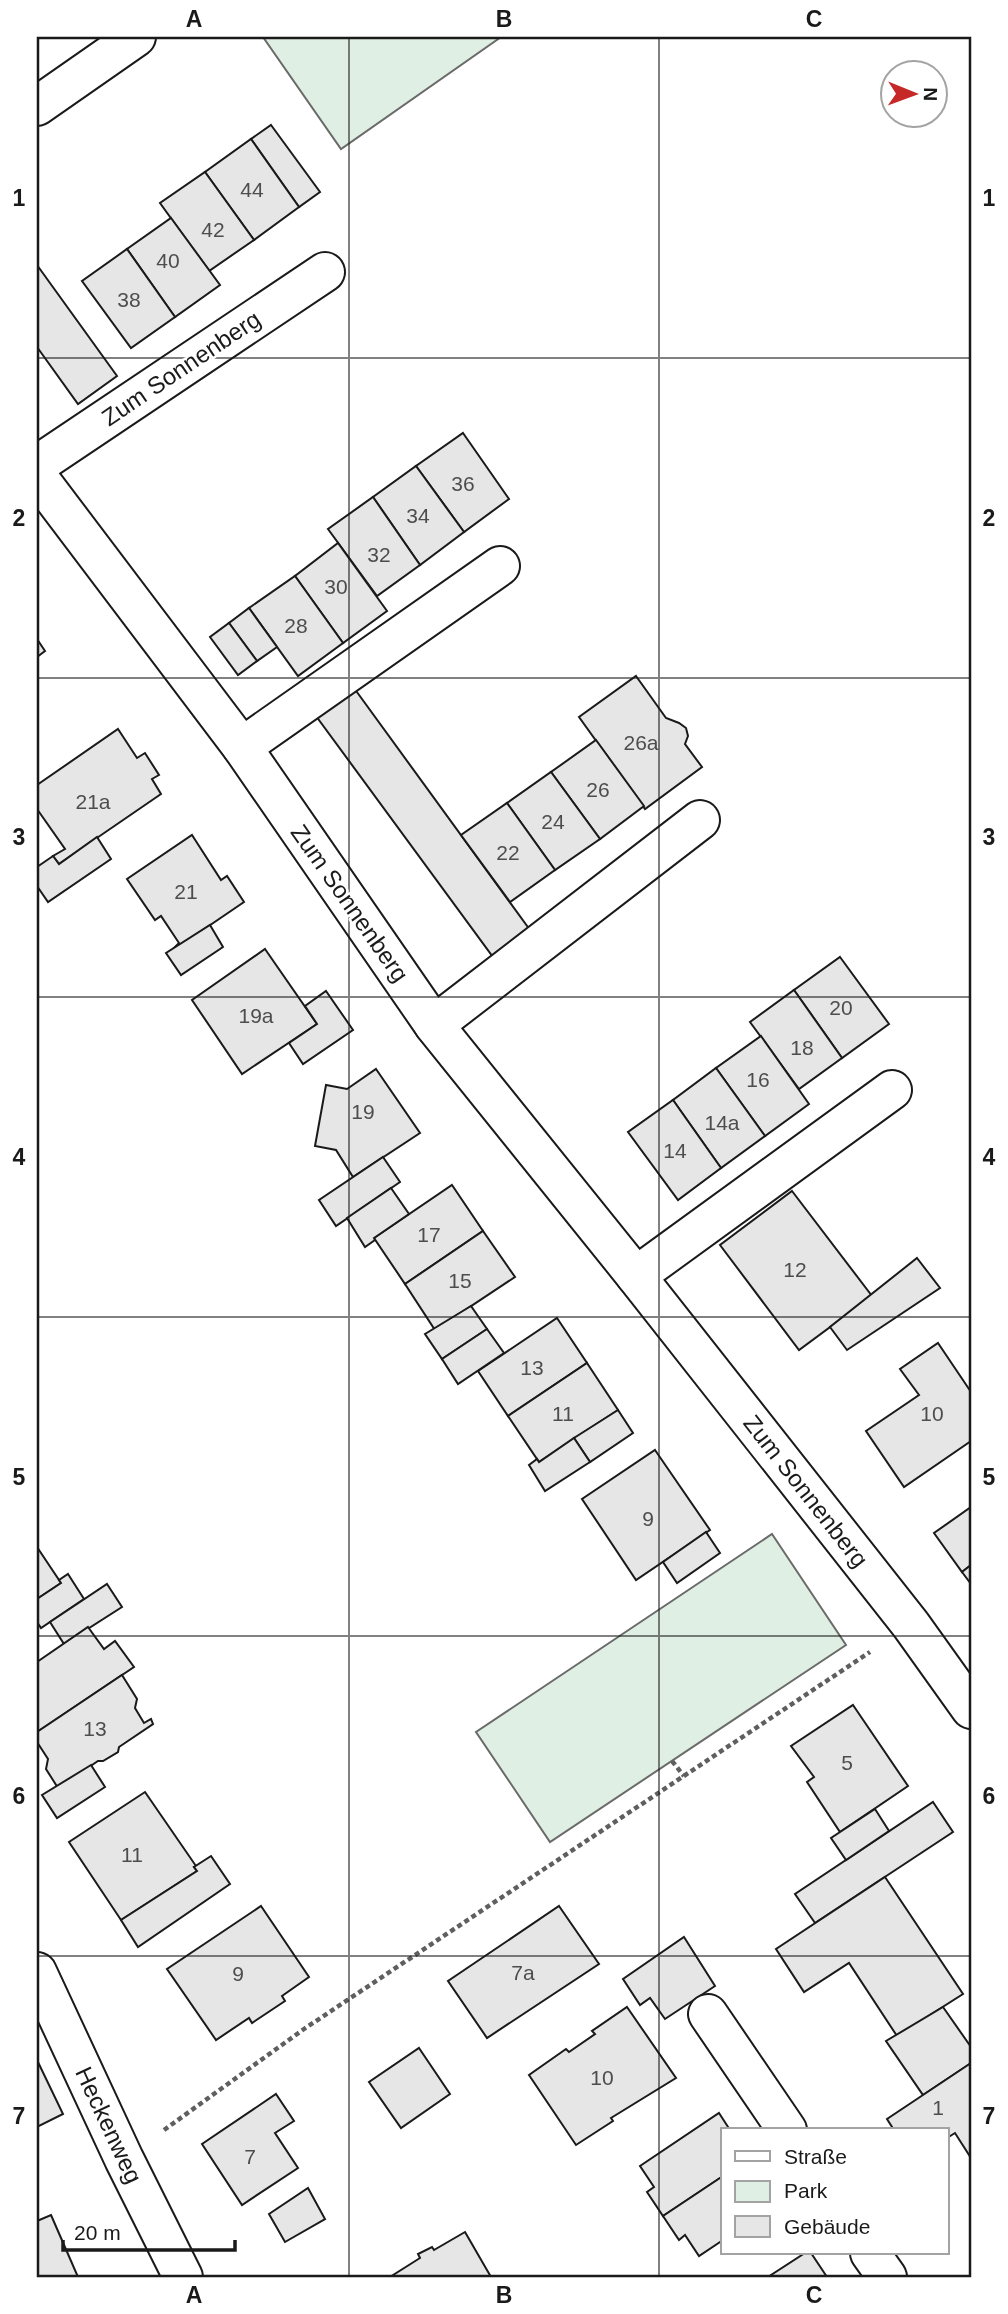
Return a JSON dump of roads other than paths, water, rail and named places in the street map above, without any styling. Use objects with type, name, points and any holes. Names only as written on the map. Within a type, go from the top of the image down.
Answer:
[{"type":"street","points":[[37,106],[136,37]]},
{"type":"street","name":"Zum Sonnenberg","points":[[37,465],[325,272]]},
{"type":"street","name":"Zum Sonnenberg","points":[[37,477],[195,689],[242,747],[434,1025],[911,1625],[971,1709]]},
{"type":"street","points":[[242,747],[500,566]]},
{"type":"street","points":[[434,1025],[700,820]]},
{"type":"street","points":[[636,1276],[892,1090]]},
{"type":"street","name":"Heckenweg","points":[[37,1972],[124,2159],[183,2277]]},
{"type":"street","points":[[708,2014],[786,2128]]},
{"type":"street","points":[[871,2254],[887,2277]]}]
